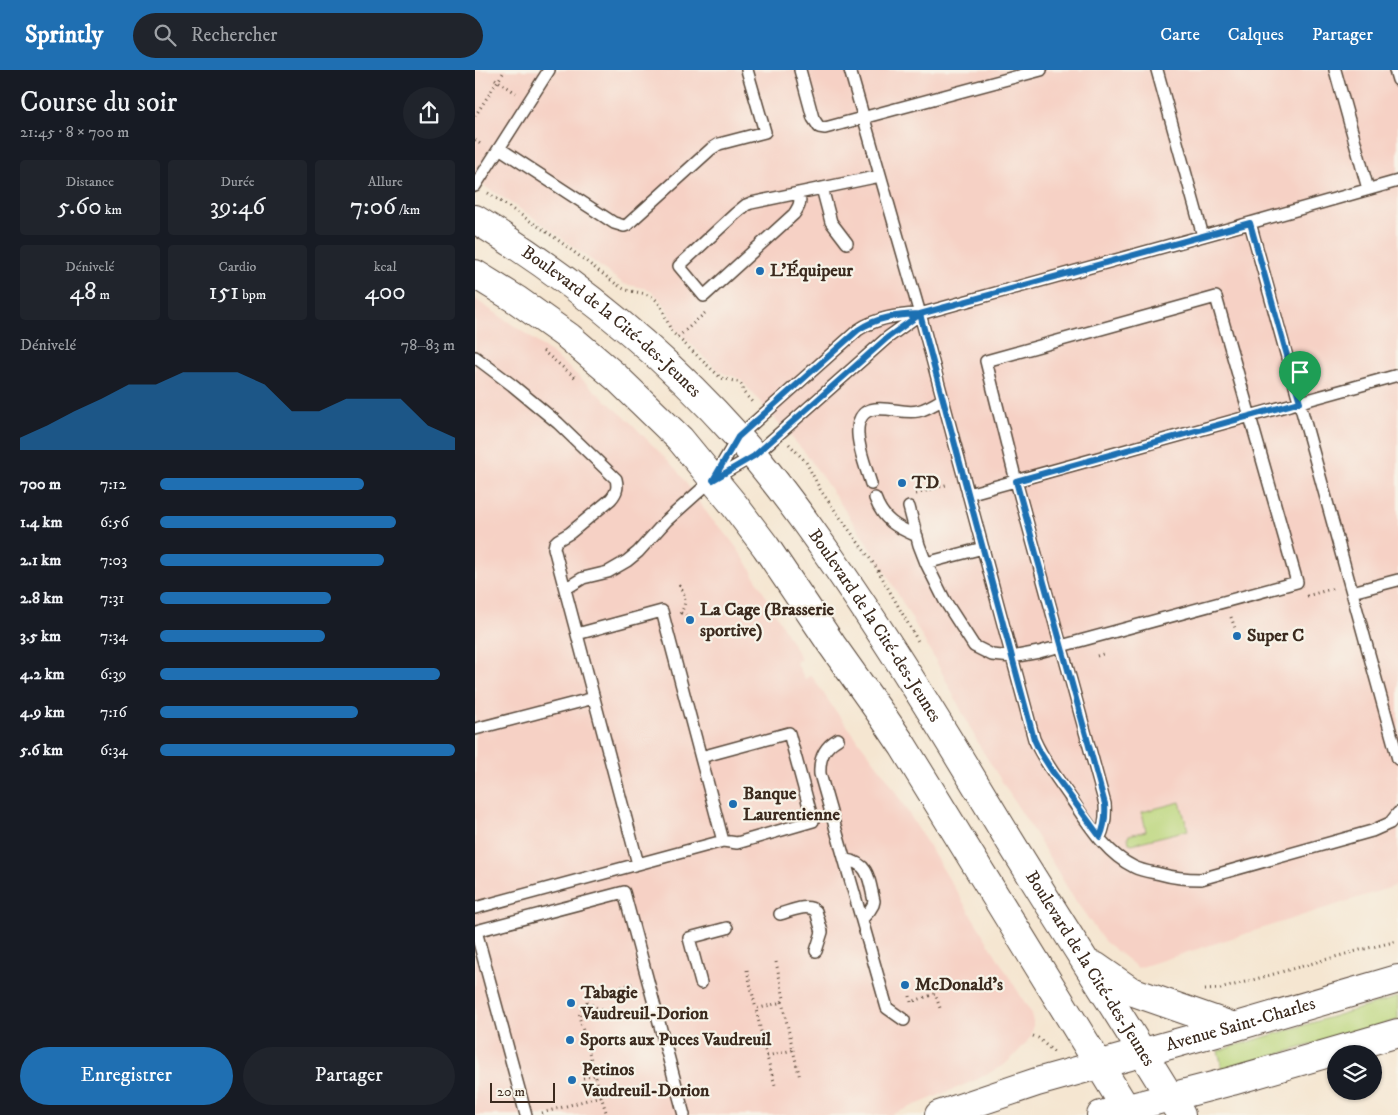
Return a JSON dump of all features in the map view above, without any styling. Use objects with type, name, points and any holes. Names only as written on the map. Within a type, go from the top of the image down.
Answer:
[{"type":"main road","name":"Boulevard de la Cité-des-Jeunes","points":[[475,219],[556,272],[624,326],[681,377],[769,473],[817,538],[894,653],[1176,1106]]},
{"type":"main road","points":[[475,274],[517,300],[569,337],[622,383],[679,439],[766,548],[831,645],[886,721],[1099,1064],[1119,1113],[1176,1106],[1232,1081],[1398,1033]]},
{"type":"main road","points":[[1083,958],[1131,991],[1234,1027]]},
{"type":"main road","name":"Avenue Saint-Charles","points":[[939,1115],[1037,1082],[1398,979]]},
{"type":"lane","points":[[475,186],[549,70]]},
{"type":"lane","points":[[499,148],[624,226],[711,148],[719,144],[765,132],[747,70]]},
{"type":"lane","points":[[800,70],[813,118],[819,127],[825,128],[1041,70]]},
{"type":"lane","points":[[850,70],[920,314],[1031,729],[1040,752],[1107,848],[1135,868],[1170,877],[1201,879],[1372,832],[1390,823],[1398,812]]},
{"type":"lane","points":[[1157,70],[1203,236]]},
{"type":"lane","points":[[1335,70],[1368,189]]},
{"type":"lane","points":[[1395,70],[1398,80]]},
{"type":"lane","points":[[798,193],[800,202],[794,214],[704,296],[679,266],[746,205],[751,203],[798,193],[880,176]]},
{"type":"lane","points":[[565,589],[583,578],[608,572],[627,562],[666,521],[713,480],[858,330],[873,321],[900,315],[920,314],[1398,181]]},
{"type":"lane","points":[[822,188],[831,222],[847,243]]},
{"type":"lane","points":[[1250,223],[1398,759]]},
{"type":"lane","points":[[909,507],[925,563],[945,601],[974,646],[992,655],[1012,657],[1061,646],[1297,582],[1216,297],[986,361],[1016,481],[1061,646],[1105,804],[1106,817],[1100,837]]},
{"type":"lane","points":[[713,480],[746,446],[920,314]]},
{"type":"lane","points":[[475,357],[558,422],[616,479],[616,493],[611,499],[555,543],[553,548],[638,864]]},
{"type":"lane","points":[[968,494],[1398,375]]},
{"type":"lane","points":[[871,484],[857,434],[863,415],[875,408],[917,411],[926,409],[943,399]]},
{"type":"lane","points":[[875,498],[878,507],[891,522],[902,530],[917,536]]},
{"type":"lane","points":[[925,563],[983,548]]},
{"type":"lane","points":[[1352,592],[1398,580]]},
{"type":"lane","points":[[577,634],[662,611],[723,841]]},
{"type":"lane","points":[[475,729],[594,698]]},
{"type":"lane","points":[[475,908],[723,841],[737,843],[813,821],[789,732],[701,757]]},
{"type":"lane","points":[[838,739],[825,750],[821,758],[820,774],[887,1008],[904,1020]]},
{"type":"lane","points":[[846,860],[855,861],[861,865],[868,877],[874,901],[862,919]]},
{"type":"lane","points":[[525,1115],[476,931],[624,892],[683,1115]]},
{"type":"lane","points":[[780,914],[808,907],[816,911],[822,932],[816,951]]},
{"type":"lane","points":[[701,983],[689,938],[727,928]]},
{"type":"path","points":[[475,116],[505,70]]},
{"type":"path","points":[[475,140],[483,146]]},
{"type":"path","points":[[540,349],[583,384]]},
{"type":"path","points":[[675,619],[681,613],[686,600],[679,585]]},
{"type":"path","points":[[681,613],[686,615]]},
{"type":"path","points":[[1231,617],[1235,628]]},
{"type":"path","points":[[1199,990],[1219,989],[1398,941]]},
{"type":"path","points":[[776,962],[784,998],[782,1002],[800,1078]]},
{"type":"path","points":[[747,970],[775,1085]]},
{"type":"path","points":[[607,1115],[579,1016],[581,1009],[591,994],[617,986],[634,984]]},
{"type":"path","points":[[909,996],[911,1002],[935,994],[940,1008]]},
{"type":"path","points":[[587,1002],[601,1010]]},
{"type":"path","points":[[756,1009],[782,1002]]},
{"type":"path","points":[[579,1037],[584,1035]]},
{"type":"path","points":[[767,1056],[793,1050]]},
{"type":"path","points":[[583,1078],[595,1075]]},
{"type":"path","points":[[534,1115],[601,1096]]},
{"type":"shaded area","points":[[475,70],[1398,70],[1398,885],[1138,968],[1104,941],[1073,897],[980,747],[937,663],[887,575],[807,455],[741,380],[718,370],[675,329],[666,307],[652,292],[644,288],[624,284],[537,220],[475,180]]},
{"type":"shaded area","points":[[475,299],[529,336],[567,366],[628,420],[676,469],[712,520],[723,530],[736,547],[801,659],[796,662],[805,679],[811,675],[832,706],[887,778],[1030,1011],[1033,1020],[1031,1036],[1004,1065],[976,1080],[891,1115],[475,1115]]},
{"type":"green space","points":[[1180,802],[1188,830],[1132,844],[1129,843],[1129,835],[1146,831],[1142,812]]},
{"type":"green space","points":[[1398,997],[1398,1020],[1223,1070],[1218,1051]]},
{"type":"place","name":"L'Équipeur","points":[[760,271]]},
{"type":"place","name":"TD","points":[[902,483]]},
{"type":"place","name":"La Cage (Brasserie sportive)","points":[[690,620]]},
{"type":"place","name":"Super C","points":[[1237,636]]},
{"type":"place","name":"Banque Laurentienne","points":[[733,804]]},
{"type":"place","name":"McDonald's","points":[[905,985]]},
{"type":"place","name":"Tabagie Vaudreuil-Dorion","points":[[571,1003]]},
{"type":"place","name":"Sports aux Puces Vaudreuil","points":[[570,1040]]},
{"type":"place","name":"Petinos Vaudreuil-Dorion","points":[[572,1080]]},
{"type":"route","points":[[1300,402],[1016,481],[1105,804],[1106,817],[1100,837],[1052,771],[1034,739],[920,314],[900,315],[873,321],[858,330],[738,437],[713,480],[754,456],[887,338],[920,314],[1250,223],[1300,402]]}]
